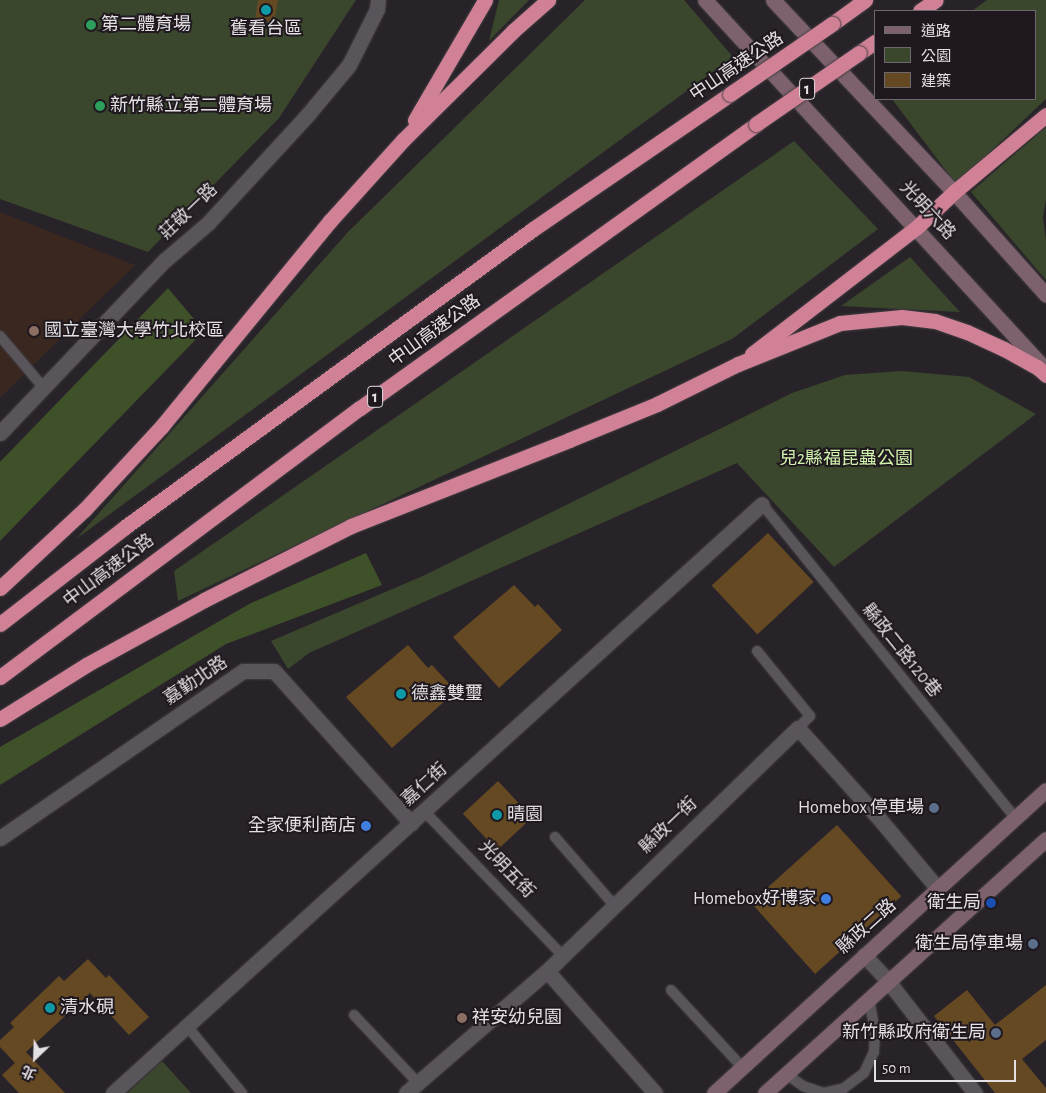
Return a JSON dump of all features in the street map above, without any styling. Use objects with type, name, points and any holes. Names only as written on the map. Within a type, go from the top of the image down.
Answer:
[{"type":"highway","points":[[403,140],[485,0]]},
{"type":"highway","points":[[0,588],[85,509],[162,426],[330,221],[403,140],[513,31],[548,0]]},
{"type":"highway","name":"中山高速公路","points":[[0,624],[125,527],[533,229],[865,0]]},
{"type":"highway","points":[[921,10],[936,0]]},
{"type":"highway","name":"中山高速公路","points":[[0,677],[360,408],[756,124],[874,43]]},
{"type":"highway","points":[[738,364],[917,227],[954,192],[1046,115]]},
{"type":"highway","points":[[0,719],[86,665],[179,614],[351,526],[596,429],[656,404],[738,364],[840,323],[902,317],[935,321],[967,332],[1004,349],[1037,367],[1046,375]]},
{"type":"main road","name":"光明六路","points":[[705,0],[917,227],[1046,370]]},
{"type":"main road","name":"光明六路","points":[[773,0],[954,192],[1046,295]]},
{"type":"main road","name":"縣政二路","points":[[714,1093],[938,889],[1014,817],[1046,790]]},
{"type":"main road","points":[[765,1093],[1046,839]]},
{"type":"street","name":"莊敬一路","points":[[0,433],[165,260],[208,223],[309,113],[349,65],[376,9],[378,0]]},
{"type":"street","name":"嘉仁街","points":[[113,1093],[762,504]]},
{"type":"street","name":"嘉勤北路","points":[[0,838],[243,671],[274,671],[411,823]]},
{"type":"street","points":[[798,728],[877,816],[938,889]]},
{"type":"street","name":"縣政一街","points":[[406,1093],[547,971],[798,728]]},
{"type":"street","points":[[864,955],[888,981],[975,1093]]},
{"type":"street","points":[[547,971],[655,1093]]},
{"type":"lane","points":[[0,336],[43,387]]},
{"type":"lane","name":"縣政二路120巷","points":[[762,504],[1014,817]]},
{"type":"lane","points":[[756,651],[810,716],[798,728]]},
{"type":"lane","name":"光明五街","points":[[424,811],[562,955]]},
{"type":"lane","points":[[555,837],[614,905]]},
{"type":"lane","points":[[671,990],[742,1067]]},
{"type":"lane","points":[[786,1074],[803,1086],[823,1093],[844,1088],[864,1073],[874,1052],[875,1032],[869,998]]},
{"type":"lane","points":[[354,1015],[418,1083]]},
{"type":"lane","points":[[187,1026],[242,1093]]},
{"type":"shaded area","name":"國立臺灣大學竹北校區","points":[[0,212],[135,265],[0,398]]},
{"type":"green space","points":[[0,0],[356,0],[279,118],[148,252],[0,199]]},
{"type":"green space","points":[[499,0],[529,0],[489,41]]},
{"type":"green space","points":[[585,0],[684,0],[733,57],[76,539],[348,232]]},
{"type":"green space","points":[[987,0],[1046,0],[1046,99],[956,184],[893,100],[1036,100],[1036,10],[973,10]]},
{"type":"green space","points":[[1046,127],[1046,199],[1043,217],[1046,240],[1046,280],[971,192]]},
{"type":"green space","points":[[794,141],[878,229],[732,339],[178,601],[174,571]]},
{"type":"green space","points":[[910,257],[960,312],[841,306]]},
{"type":"green space","points":[[168,288],[204,331],[0,541],[0,462]]},
{"type":"green space","name":"兒2縣福昆蟲公園","points":[[902,371],[969,377],[1036,414],[834,567],[737,463],[309,653],[288,669],[271,641],[425,575],[792,393],[845,375]]},
{"type":"green space","points":[[366,553],[382,585],[226,644],[0,785],[0,747],[251,603]]},
{"type":"green space","points":[[162,1061],[191,1093],[127,1093]]},
{"type":"building","name":"舊看台區","points":[[258,0],[278,0],[274,23],[255,19]]},
{"type":"building","points":[[768,533],[814,582],[757,635],[712,586]]},
{"type":"building","name":"德鑫雙璽","points":[[514,585],[535,607],[538,604],[562,630],[499,688],[453,637]]},
{"type":"building","name":"德鑫雙璽","points":[[408,645],[428,668],[432,665],[456,691],[392,748],[346,697]]},
{"type":"building","name":"晴園","points":[[498,781],[532,818],[497,850],[463,814]]},
{"type":"building","name":"Homebox好博家","points":[[837,825],[901,896],[815,974],[751,903]]},
{"type":"building","points":[[88,959],[106,978],[109,975],[149,1017],[129,1035],[90,993],[26,1052],[65,1093],[19,1093],[2,1075],[15,1063],[0,1047],[0,1040],[14,1027],[10,1023],[59,976],[64,981]]},
{"type":"building","name":"新竹縣政府衛生局","points":[[1046,985],[1046,1040],[1022,1059],[1046,1088],[1046,1093],[995,1093],[934,1016],[967,990],[995,1025]]},
{"type":"place","name":"舊看台區","points":[[266,10]]},
{"type":"place","name":"第二體育場","points":[[91,25]]},
{"type":"place","name":"新竹縣立第二體育場","points":[[100,106]]},
{"type":"place","name":"國立臺灣大學竹北校區","points":[[34,331]]},
{"type":"place","name":"德鑫雙璽","points":[[401,694]]},
{"type":"place","name":"Homebox 停車場","points":[[934,808]]},
{"type":"place","name":"晴園","points":[[497,815]]},
{"type":"place","name":"全家便利商店","points":[[366,826]]},
{"type":"place","name":"Homebox好博家","points":[[826,899]]},
{"type":"place","name":"衛生局","points":[[991,903]]},
{"type":"place","name":"衛生局停車場","points":[[1033,944]]},
{"type":"place","name":"清水硯","points":[[50,1008]]},
{"type":"place","name":"祥安幼兒園","points":[[462,1018]]},
{"type":"place","name":"新竹縣政府衛生局","points":[[996,1033]]}]
